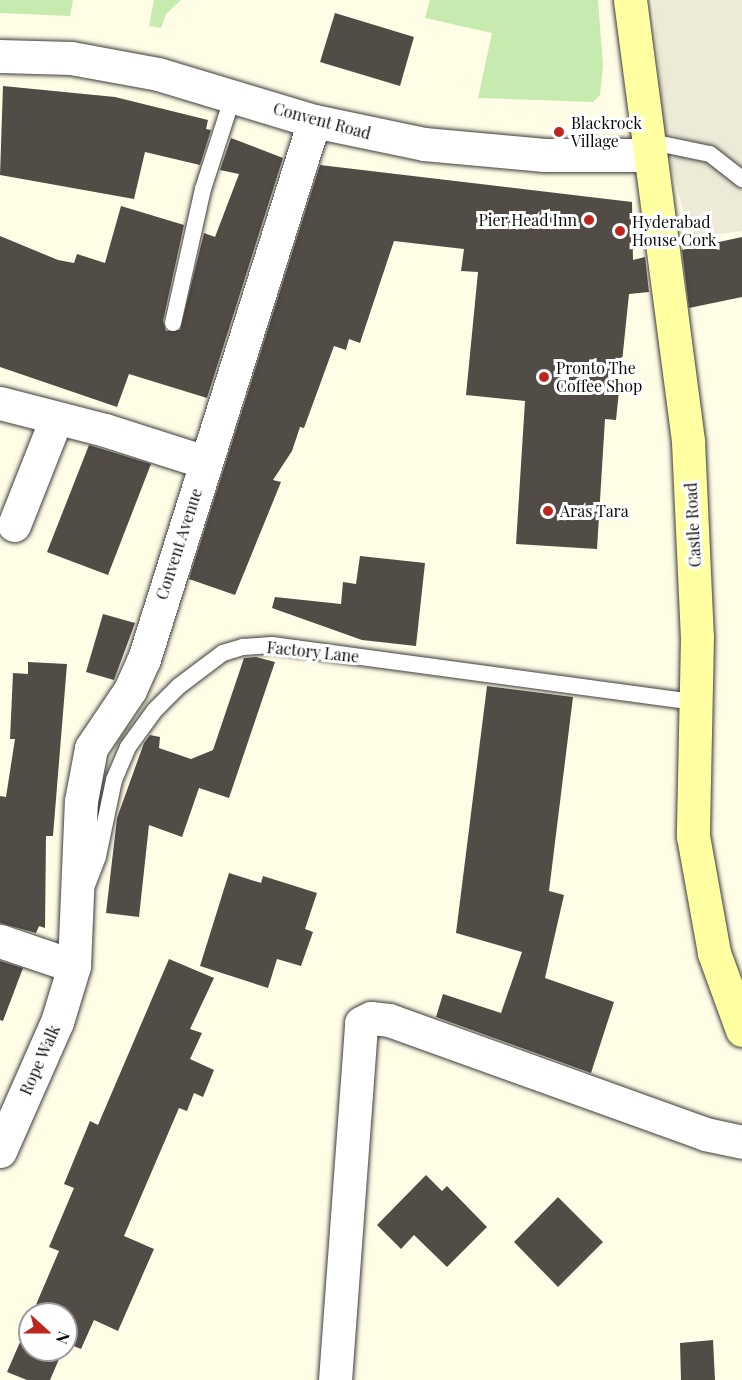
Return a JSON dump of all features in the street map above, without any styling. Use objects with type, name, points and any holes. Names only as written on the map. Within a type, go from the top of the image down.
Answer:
[{"type":"main road","name":"Castle Road","points":[[631,8],[648,148],[678,344],[688,441],[696,569],[696,702],[691,796],[701,896],[714,953],[742,1030]]},
{"type":"street","name":"Convent Road","points":[[0,56],[71,58],[115,65],[232,96],[314,121],[424,144],[544,155],[648,148]]},
{"type":"street","name":"Convent Avenue","points":[[74,966],[84,771],[91,748],[130,690],[144,659],[314,121]]},
{"type":"street","points":[[0,403],[105,430],[205,462]]},
{"type":"street","points":[[14,525],[56,419]]},
{"type":"street","points":[[0,941],[74,966]]},
{"type":"street","name":"Rope Walk","points":[[0,1151],[57,1022],[74,966]]},
{"type":"street","points":[[335,1380],[361,1023],[371,1018],[389,1020],[705,1134],[742,1142]]},
{"type":"lane","points":[[173,323],[203,189],[232,96]]},
{"type":"lane","points":[[648,148],[710,154],[742,179]]},
{"type":"lane","name":"Factory Lane","points":[[79,898],[91,881],[108,803],[128,747],[155,710],[179,686],[223,653],[243,647],[272,645],[696,702]]},
{"type":"green space","points":[[0,0],[73,0],[70,16],[0,13]]},
{"type":"green space","points":[[154,0],[181,0],[166,14],[161,28],[149,26]]},
{"type":"green space","points":[[430,0],[598,0],[603,66],[600,95],[593,102],[478,98],[492,33],[425,18]]},
{"type":"shaded area","name":"Blackrock Village","points":[[653,0],[742,0],[742,169],[711,147],[664,132]]},
{"type":"shaded area","points":[[675,153],[715,166],[742,189],[742,231],[690,238],[671,163]]},
{"type":"building","points":[[335,13],[414,37],[400,86],[320,62]]},
{"type":"building","points":[[3,86],[115,97],[208,120],[206,129],[211,130],[200,165],[145,152],[134,199],[0,175]]},
{"type":"building","points":[[231,138],[283,158],[207,398],[129,374],[117,407],[0,367],[0,236],[58,260],[74,263],[77,254],[105,263],[121,206],[184,225],[163,321],[166,331],[180,330],[204,233],[215,237],[239,174],[220,170]]},
{"type":"building","points":[[320,165],[632,202],[633,260],[645,257],[649,292],[629,294],[616,420],[605,419],[597,549],[516,544],[525,401],[466,395],[478,272],[461,271],[464,249],[394,241],[360,343],[349,339],[346,350],[334,346],[304,428],[300,427],[292,451],[273,480],[281,482],[235,595],[189,579]]},
{"type":"building","points":[[742,237],[742,297],[689,308],[682,250]]},
{"type":"building","points":[[89,445],[151,464],[108,575],[47,552]]},
{"type":"building","points":[[360,556],[425,563],[416,646],[362,640],[272,608],[275,597],[341,604],[343,582],[356,584]]},
{"type":"building","points":[[103,614],[135,623],[114,680],[86,672]]},
{"type":"building","points":[[256,657],[275,662],[229,798],[199,788],[182,837],[149,825],[139,917],[106,913],[117,818],[144,743],[150,735],[160,737],[159,748],[191,759],[213,750],[244,658]]},
{"type":"building","points":[[28,662],[67,664],[53,836],[46,836],[45,928],[39,926],[36,933],[0,923],[0,796],[6,797],[15,739],[10,739],[13,673],[28,674]]},
{"type":"building","points":[[487,686],[573,697],[549,891],[564,895],[545,978],[614,1002],[591,1073],[436,1017],[443,994],[501,1013],[522,952],[456,933]]},
{"type":"building","points":[[229,873],[261,883],[263,876],[317,893],[305,929],[313,932],[301,966],[277,959],[268,988],[200,966]]},
{"type":"building","points":[[169,959],[214,978],[190,1029],[202,1033],[190,1059],[214,1070],[203,1097],[194,1093],[187,1111],[179,1108],[124,1236],[154,1249],[118,1331],[94,1320],[81,1349],[78,1348],[78,1302],[37,1302],[59,1251],[49,1247],[74,1188],[64,1184],[90,1121],[98,1125]]},
{"type":"building","points":[[0,961],[23,968],[3,1021],[0,1020]]},
{"type":"building","points":[[426,1175],[442,1191],[447,1186],[487,1227],[447,1267],[414,1235],[401,1249],[377,1225]]},
{"type":"building","points":[[558,1197],[603,1242],[558,1287],[514,1242]]},
{"type":"building","points":[[713,1340],[715,1380],[681,1380],[680,1343]]},
{"type":"building","points":[[18,1347],[18,1362],[58,1362],[50,1380],[27,1380],[7,1372]]},
{"type":"place","name":"Blackrock Village","points":[[559,132]]},
{"type":"place","name":"Pier Head Inn","points":[[589,220]]},
{"type":"place","name":"Hyderabad House Cork","points":[[620,231]]},
{"type":"place","name":"Pronto The Coffee Shop","points":[[544,377]]},
{"type":"place","name":"Aras Tara","points":[[548,511]]}]
